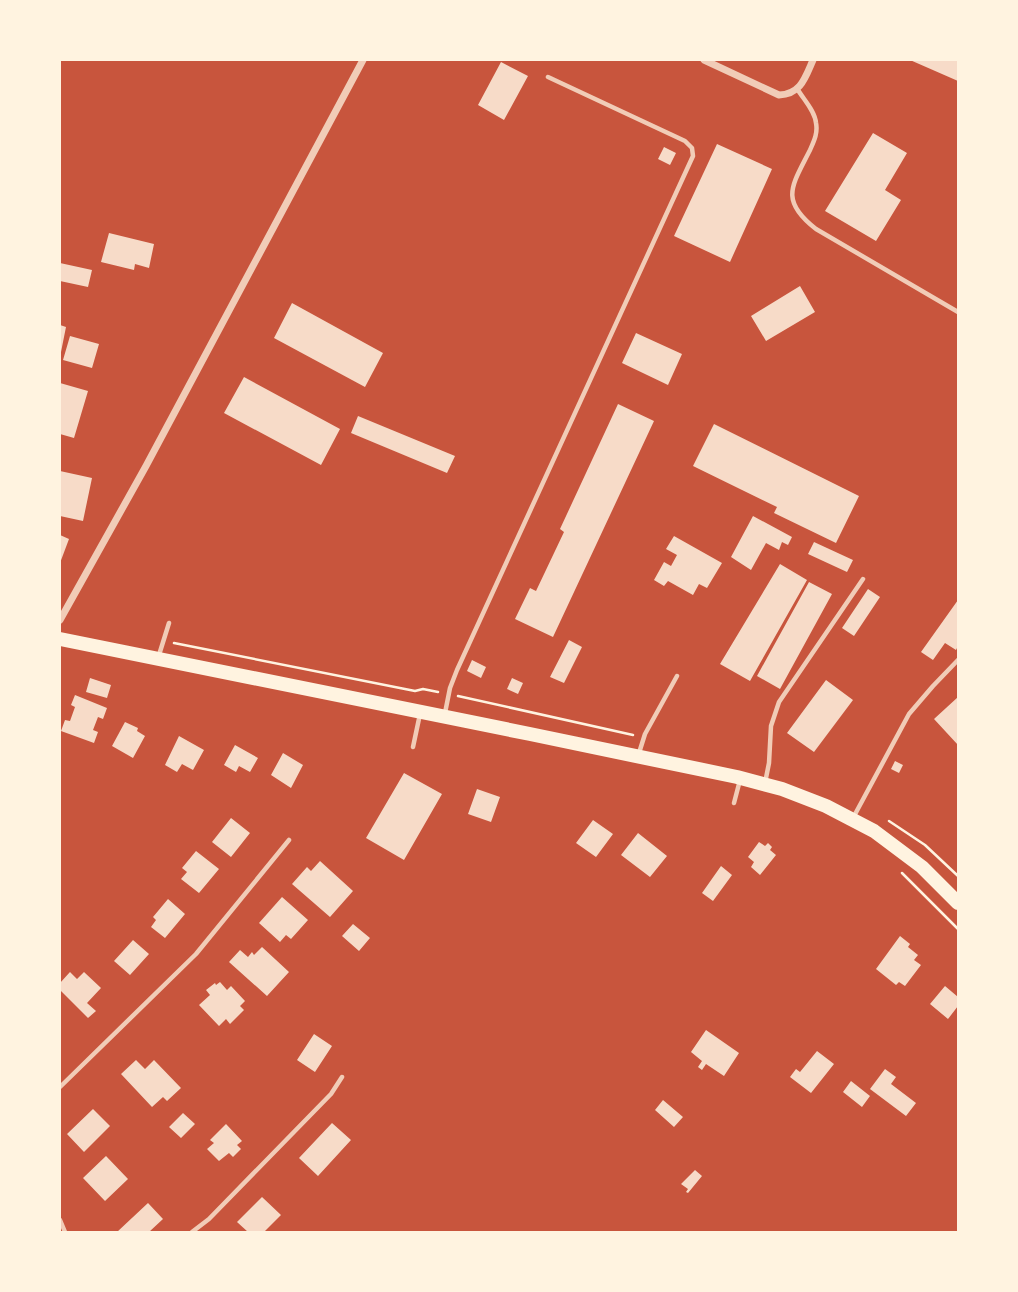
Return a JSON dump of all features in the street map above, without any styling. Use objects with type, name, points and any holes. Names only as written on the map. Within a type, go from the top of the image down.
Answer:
[{"type":"main road","points":[[60,639],[765,784],[812,800],[853,819],[910,857],[931,874],[958,903]]},
{"type":"street","points":[[60,620],[146,466],[363,60]]},
{"type":"street","points":[[704,60],[779,95],[798,90],[813,60]]},
{"type":"lane","points":[[444,717],[457,670],[693,156],[692,148],[685,141],[548,76]]},
{"type":"lane","points":[[798,90],[816,121],[817,132],[795,180],[791,194],[794,207],[803,219],[816,229],[958,312]]},
{"type":"lane","points":[[765,784],[771,726],[779,702],[863,579]]},
{"type":"lane","points":[[158,659],[169,623]]},
{"type":"lane","points":[[853,819],[909,714],[958,660]]},
{"type":"lane","points":[[638,757],[642,740],[677,676]]},
{"type":"lane","points":[[413,747],[421,712]]},
{"type":"lane","points":[[734,803],[740,778]]},
{"type":"lane","points":[[60,1087],[196,954],[289,840]]},
{"type":"lane","points":[[192,1233],[331,1094],[342,1077]]},
{"type":"lane","points":[[60,1220],[65,1233]]},
{"type":"path","points":[[896,868],[958,929]]},
{"type":"building","points":[[910,60],[958,60],[958,81]]},
{"type":"building","points":[[501,62],[528,76],[504,120],[478,105]]},
{"type":"building","points":[[873,133],[907,153],[885,190],[901,200],[876,241],[825,211]]},
{"type":"building","points":[[717,144],[772,169],[730,262],[674,236]]},
{"type":"building","points":[[664,147],[676,153],[670,165],[658,159]]},
{"type":"building","points":[[109,233],[154,244],[149,268],[135,264],[134,270],[101,262]]},
{"type":"building","points":[[60,263],[92,270],[88,287],[60,281]]},
{"type":"building","points":[[800,286],[815,312],[766,341],[751,316]]},
{"type":"building","points":[[292,303],[383,353],[365,387],[274,338]]},
{"type":"building","points":[[60,325],[66,327],[61,352],[60,352]]},
{"type":"building","points":[[636,333],[682,354],[668,385],[622,363]]},
{"type":"building","points":[[70,336],[99,344],[92,368],[63,360]]},
{"type":"building","points":[[244,377],[340,429],[321,465],[224,413]]},
{"type":"building","points":[[60,383],[88,391],[74,438],[60,434]]},
{"type":"building","points":[[618,404],[654,421],[553,637],[515,619],[530,588],[536,591],[564,532],[560,529]]},
{"type":"building","points":[[358,416],[455,456],[447,473],[351,433]]},
{"type":"building","points":[[714,424],[859,496],[836,543],[774,513],[777,507],[693,466]]},
{"type":"building","points":[[60,471],[92,478],[83,521],[60,516]]},
{"type":"building","points":[[753,516],[792,537],[788,545],[782,542],[779,550],[766,543],[751,570],[731,557]]},
{"type":"building","points":[[60,535],[69,539],[60,563]]},
{"type":"building","points":[[674,536],[722,563],[707,588],[699,584],[693,595],[668,581],[664,586],[654,580],[664,562],[671,566],[677,555],[666,549]]},
{"type":"building","points":[[814,542],[853,560],[847,572],[808,554]]},
{"type":"building","points":[[780,564],[807,580],[750,681],[720,664]]},
{"type":"building","points":[[809,582],[832,594],[780,689],[757,676]]},
{"type":"building","points":[[868,589],[880,597],[854,636],[842,628]]},
{"type":"building","points":[[958,600],[958,646],[956,650],[945,643],[933,660],[921,652]]},
{"type":"building","points":[[569,640],[582,647],[564,683],[550,677]]},
{"type":"building","points":[[472,660],[486,667],[481,678],[467,671]]},
{"type":"building","points":[[90,678],[111,685],[107,698],[86,692]]},
{"type":"building","points":[[512,678],[523,683],[518,694],[507,689]]},
{"type":"building","points":[[826,680],[853,700],[814,752],[787,733]]},
{"type":"building","points":[[75,695],[107,708],[103,719],[98,717],[93,730],[98,732],[94,743],[61,731],[65,720],[70,721],[75,707],[71,705]]},
{"type":"building","points":[[958,697],[958,745],[934,719]]},
{"type":"building","points":[[125,722],[138,728],[137,731],[145,736],[133,758],[112,746]]},
{"type":"building","points":[[179,736],[204,750],[193,770],[182,764],[177,772],[165,765]]},
{"type":"building","points":[[235,745],[258,758],[250,772],[239,766],[236,772],[224,765]]},
{"type":"building","points":[[283,753],[303,765],[291,788],[271,775]]},
{"type":"building","points":[[895,761],[903,765],[899,773],[891,769]]},
{"type":"building","points":[[404,773],[442,794],[404,860],[366,838]]},
{"type":"building","points":[[477,789],[500,797],[491,822],[468,814]]},
{"type":"building","points":[[231,818],[250,833],[231,857],[212,842]]},
{"type":"building","points":[[593,820],[613,834],[596,857],[576,843]]},
{"type":"building","points":[[638,833],[667,856],[650,877],[621,855]]},
{"type":"building","points":[[759,842],[765,846],[768,843],[772,847],[770,850],[776,855],[760,875],[751,867],[754,862],[748,857]]},
{"type":"building","points":[[196,851],[219,869],[199,893],[181,879],[187,872],[182,868]]},
{"type":"building","points":[[320,861],[353,891],[330,917],[292,884],[307,867],[311,871]]},
{"type":"building","points":[[721,866],[732,875],[713,901],[702,893]]},
{"type":"building","points":[[282,897],[308,920],[291,939],[286,935],[280,942],[259,923]]},
{"type":"building","points":[[168,899],[185,914],[165,938],[151,927],[156,920],[153,917]]},
{"type":"building","points":[[353,924],[370,938],[359,951],[342,936]]},
{"type":"building","points":[[900,936],[918,955],[914,960],[921,965],[905,986],[899,982],[896,985],[876,969]]},
{"type":"building","points":[[133,940],[149,954],[130,975],[114,961]]},
{"type":"building","points":[[262,947],[289,972],[267,996],[229,962],[240,950],[248,957]]},
{"type":"building","points":[[70,972],[77,979],[84,972],[101,988],[87,1003],[96,1011],[88,1018],[60,990],[60,983]]},
{"type":"building","points":[[220,982],[227,990],[231,986],[245,1001],[240,1006],[244,1010],[230,1024],[226,1019],[219,1026],[199,1005],[210,995],[206,990]]},
{"type":"building","points":[[945,986],[958,997],[958,1006],[948,1019],[930,1004]]},
{"type":"building","points":[[706,1030],[739,1053],[724,1076],[706,1064],[702,1070],[698,1067],[702,1061],[691,1052]]},
{"type":"building","points":[[314,1034],[332,1046],[315,1072],[297,1060]]},
{"type":"building","points":[[817,1051],[834,1064],[811,1093],[790,1077],[796,1069],[800,1072]]},
{"type":"building","points":[[136,1060],[145,1069],[154,1060],[181,1088],[167,1101],[163,1097],[152,1107],[121,1074]]},
{"type":"building","points":[[885,1069],[896,1077],[891,1084],[916,1103],[906,1116],[870,1089]]},
{"type":"building","points":[[851,1081],[870,1096],[862,1107],[843,1092]]},
{"type":"building","points":[[663,1100],[683,1117],[674,1127],[655,1110]]},
{"type":"building","points":[[93,1109],[110,1126],[84,1152],[67,1134]]},
{"type":"building","points":[[183,1113],[195,1124],[181,1138],[169,1127]]},
{"type":"building","points":[[332,1123],[351,1140],[318,1176],[299,1158]]},
{"type":"building","points":[[226,1124],[242,1141],[237,1145],[241,1149],[233,1157],[229,1153],[219,1161],[207,1149],[214,1143],[210,1140]]},
{"type":"building","points":[[106,1156],[128,1179],[105,1201],[83,1178]]},
{"type":"building","points":[[695,1170],[702,1176],[688,1193],[688,1189],[681,1184]]},
{"type":"building","points":[[262,1197],[281,1215],[264,1232],[248,1232],[237,1222]]},
{"type":"building","points":[[148,1203],[163,1219],[149,1232],[117,1232]]}]
